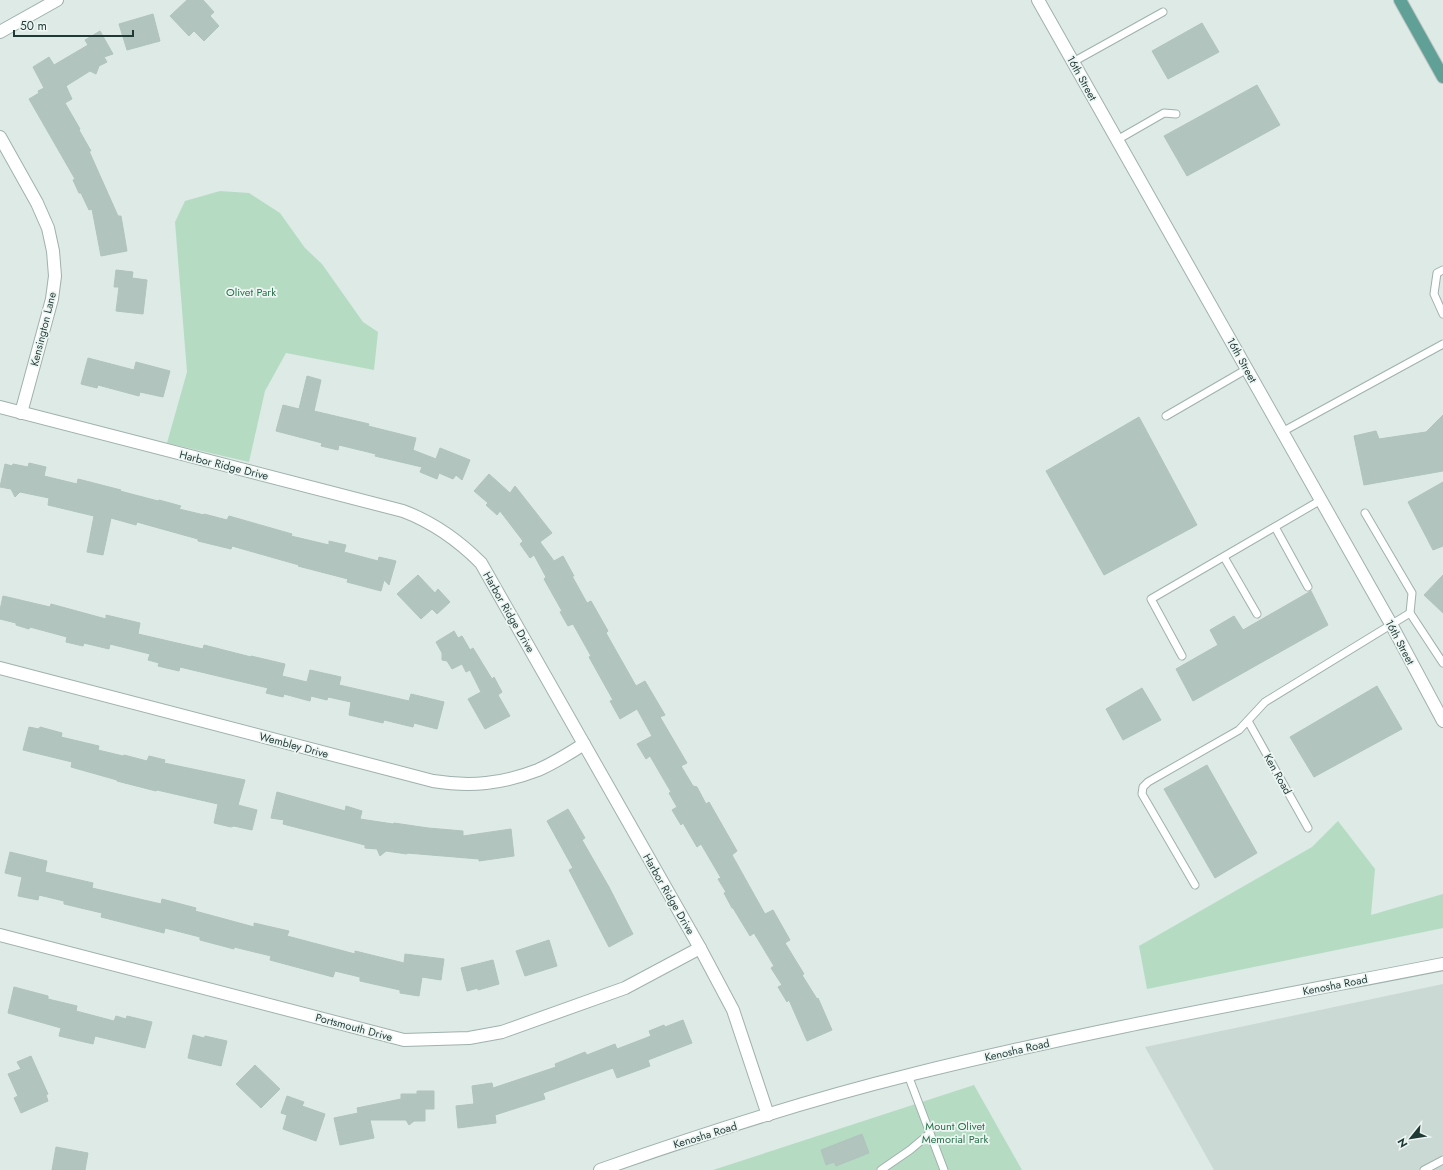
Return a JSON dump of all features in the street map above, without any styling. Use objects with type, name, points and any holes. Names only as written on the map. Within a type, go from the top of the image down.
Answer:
[{"type":"main road","points":[[1400,0],[1443,77]]},
{"type":"street","points":[[0,32],[57,0]]},
{"type":"street","name":"16th Street","points":[[1038,0],[1391,624],[1443,721]]},
{"type":"street","name":"Kensington Lane","points":[[0,137],[48,228],[53,251],[55,276],[52,299],[21,413]]},
{"type":"street","name":"Harbor Ridge Drive","points":[[0,407],[403,511],[420,518],[464,547],[481,563],[700,948],[733,1010],[768,1115]]},
{"type":"street","name":"Wembley Drive","points":[[0,668],[433,781],[455,784],[483,784],[507,780],[540,769],[584,744]]},
{"type":"street","name":"Portsmouth Drive","points":[[0,935],[404,1040],[469,1038],[502,1032],[625,988],[700,948]]},
{"type":"street","name":"Kenosha Road","points":[[600,1170],[687,1140],[768,1115],[908,1075],[1134,1024],[1443,964]]},
{"type":"lane","points":[[1074,62],[1163,12]]},
{"type":"lane","points":[[1117,140],[1164,113],[1176,114]]},
{"type":"lane","points":[[1443,270],[1437,273],[1434,294],[1443,314]]},
{"type":"lane","points":[[1282,432],[1443,344]]},
{"type":"lane","points":[[1166,416],[1246,369]]},
{"type":"lane","points":[[1182,656],[1151,599],[1321,500]]},
{"type":"lane","points":[[1365,513],[1412,593],[1410,613],[1443,663]]},
{"type":"lane","points":[[1275,527],[1308,587]]},
{"type":"lane","points":[[1224,557],[1257,614]]},
{"type":"lane","points":[[1195,885],[1142,794],[1143,787],[1148,782],[1239,730],[1255,711],[1265,702],[1410,613]]},
{"type":"lane","name":"Ken Road","points":[[1248,721],[1308,828]]},
{"type":"lane","points":[[908,1075],[929,1134],[944,1170]]},
{"type":"lane","points":[[881,1170],[929,1134]]},
{"type":"lane","points":[[1424,1170],[1443,1160]]},
{"type":"shaded area","points":[[1443,984],[1443,1170],[1214,1170],[1145,1047]]},
{"type":"green space","name":"Olivet Park","points":[[220,191],[249,193],[280,213],[305,248],[322,264],[363,322],[378,332],[374,370],[286,353],[265,391],[249,462],[167,443],[187,372],[175,222],[185,201]]},
{"type":"green space","points":[[1338,821],[1375,869],[1371,915],[1443,894],[1443,928],[1147,989],[1139,946],[1312,847]]},
{"type":"green space","name":"Mount Olivet Memorial Park","points":[[974,1085],[1022,1170],[713,1170]]},
{"type":"building","points":[[187,0],[203,0],[214,12],[210,16],[219,26],[204,41],[194,31],[189,36],[170,16]]},
{"type":"building","points":[[153,14],[160,41],[127,50],[119,24]]},
{"type":"building","points":[[1202,23],[1219,52],[1168,79],[1152,51]]},
{"type":"building","points":[[100,31],[113,54],[104,57],[107,62],[99,66],[96,74],[90,71],[66,86],[72,99],[65,103],[91,151],[89,151],[118,216],[121,216],[127,251],[101,256],[92,209],[89,210],[81,193],[79,193],[73,180],[75,179],[29,99],[44,88],[33,67],[49,57],[54,65],[88,45],[85,40]]},
{"type":"building","points":[[1257,85],[1280,125],[1187,176],[1164,136]]},
{"type":"building","points":[[116,270],[133,272],[132,278],[147,280],[143,314],[116,311],[119,287],[114,287]]},
{"type":"building","points":[[88,358],[134,370],[136,362],[170,371],[163,397],[140,392],[139,396],[98,385],[97,388],[81,384]]},
{"type":"building","points":[[307,376],[321,380],[314,411],[369,424],[368,426],[416,438],[413,450],[436,459],[440,448],[470,460],[462,480],[456,475],[453,479],[439,473],[437,479],[420,472],[422,467],[375,456],[376,454],[339,445],[338,450],[321,446],[322,443],[276,431],[283,405],[299,409]]},
{"type":"building","points":[[1443,415],[1443,471],[1364,485],[1354,436],[1376,431],[1379,439],[1426,432]]},
{"type":"building","points":[[1139,417],[1197,525],[1104,575],[1046,471]]},
{"type":"building","points":[[29,463],[46,467],[44,476],[77,484],[78,479],[181,506],[179,509],[227,520],[229,516],[292,534],[291,536],[329,545],[329,541],[346,545],[344,552],[378,561],[379,557],[396,561],[389,585],[384,580],[381,591],[347,582],[348,579],[232,546],[231,549],[198,541],[198,539],[137,522],[136,525],[111,518],[103,555],[87,552],[94,516],[48,505],[49,498],[20,492],[15,497],[11,489],[0,487],[5,464],[28,467]]},
{"type":"building","points":[[489,474],[510,493],[515,486],[552,533],[540,542],[554,561],[563,556],[587,603],[591,601],[608,631],[606,633],[636,686],[645,681],[665,715],[660,717],[687,763],[681,766],[693,786],[697,787],[706,804],[709,802],[737,851],[732,855],[765,914],[773,910],[790,940],[785,943],[804,974],[802,975],[817,999],[818,998],[832,1030],[807,1041],[789,1000],[787,1002],[778,987],[782,985],[771,968],[774,966],[754,933],[750,936],[732,908],[724,893],[726,892],[718,879],[721,878],[701,844],[697,847],[683,823],[681,825],[672,810],[677,807],[669,793],[671,792],[650,756],[646,759],[637,744],[652,736],[637,709],[620,719],[610,701],[613,700],[589,657],[591,656],[573,624],[568,626],[560,612],[562,611],[544,579],[546,577],[534,555],[530,558],[520,544],[523,541],[500,511],[497,515],[486,505],[488,503],[474,491]]},
{"type":"building","points":[[1443,482],[1443,546],[1433,550],[1408,502]]},
{"type":"building","points":[[418,575],[435,593],[438,589],[450,602],[437,614],[432,609],[421,619],[397,594]]},
{"type":"building","points":[[1443,575],[1443,613],[1424,595]]},
{"type":"building","points":[[1311,591],[1328,625],[1193,701],[1176,669],[1218,645],[1210,630],[1234,616],[1243,630]]},
{"type":"building","points":[[3,596],[50,607],[51,604],[106,619],[106,615],[140,623],[138,634],[203,649],[204,645],[285,664],[282,676],[307,682],[310,670],[341,677],[339,685],[409,701],[411,694],[444,702],[437,729],[414,723],[413,727],[384,720],[383,723],[349,715],[351,702],[328,697],[327,700],[311,696],[310,701],[284,694],[283,697],[266,693],[268,688],[180,667],[179,671],[158,666],[159,663],[148,660],[150,654],[110,644],[109,649],[84,643],[83,646],[66,642],[67,637],[30,627],[29,629],[16,625],[16,623],[0,619]]},
{"type":"building","points":[[454,631],[458,638],[462,636],[470,650],[473,648],[492,679],[494,677],[502,692],[498,695],[510,716],[485,729],[468,699],[481,692],[470,670],[466,672],[462,664],[452,669],[447,661],[442,660],[442,653],[436,642]]},
{"type":"building","points":[[1377,686],[1402,729],[1314,777],[1290,737]]},
{"type":"building","points":[[1142,688],[1161,720],[1123,740],[1106,709]]},
{"type":"building","points":[[29,727],[39,729],[40,727],[62,733],[61,737],[99,746],[98,750],[147,761],[149,756],[165,760],[164,763],[245,780],[238,805],[257,810],[252,830],[214,823],[218,804],[117,781],[71,767],[72,762],[23,750]]},
{"type":"building","points":[[1207,765],[1257,853],[1215,878],[1164,789]]},
{"type":"building","points":[[277,792],[345,811],[346,806],[362,811],[360,819],[463,831],[463,836],[511,829],[514,856],[479,861],[479,859],[386,851],[380,856],[377,849],[365,848],[365,845],[283,824],[284,820],[271,818]]},
{"type":"building","points":[[568,809],[585,838],[582,840],[609,887],[633,934],[609,947],[569,870],[573,868],[547,821]]},
{"type":"building","points":[[10,852],[47,861],[45,872],[93,883],[92,888],[161,904],[162,899],[196,908],[195,911],[254,927],[254,923],[289,931],[287,936],[355,954],[355,951],[404,963],[405,954],[444,959],[441,980],[422,977],[419,996],[400,993],[400,990],[360,981],[360,977],[335,971],[333,977],[270,960],[271,956],[234,947],[234,949],[200,940],[200,937],[165,928],[164,933],[101,917],[102,913],[64,904],[64,901],[39,895],[38,900],[18,896],[22,877],[5,873]]},
{"type":"building","points":[[549,940],[557,966],[525,976],[516,951]]},
{"type":"building","points":[[493,960],[499,984],[478,990],[478,988],[467,991],[461,968]]},
{"type":"building","points":[[14,987],[48,996],[48,999],[77,1006],[76,1011],[114,1021],[116,1016],[126,1019],[127,1016],[152,1022],[145,1048],[95,1036],[93,1044],[59,1036],[61,1028],[8,1013]]},
{"type":"building","points":[[683,1020],[692,1043],[648,1060],[650,1066],[617,1078],[613,1068],[543,1093],[545,1099],[495,1115],[496,1123],[458,1128],[456,1106],[474,1104],[472,1086],[492,1083],[493,1088],[556,1067],[555,1064],[585,1052],[587,1055],[615,1044],[617,1049],[651,1036],[649,1031]]},
{"type":"building","points":[[193,1035],[227,1041],[221,1066],[188,1058]]},
{"type":"building","points":[[31,1056],[48,1094],[46,1095],[48,1101],[21,1113],[14,1098],[18,1096],[8,1074],[21,1069],[17,1062]]},
{"type":"building","points":[[255,1065],[280,1089],[261,1108],[236,1084]]},
{"type":"building","points":[[417,1091],[434,1091],[434,1109],[425,1109],[425,1121],[414,1121],[409,1125],[406,1120],[370,1120],[374,1138],[340,1145],[334,1118],[358,1113],[357,1108],[401,1099],[401,1094],[417,1094]]},
{"type":"building","points":[[287,1096],[304,1102],[302,1106],[325,1114],[316,1141],[283,1129],[287,1115],[281,1113]]},
{"type":"building","points":[[862,1134],[869,1153],[836,1166],[834,1162],[826,1165],[821,1150]]},
{"type":"building","points":[[56,1147],[88,1153],[85,1170],[52,1170]]}]
